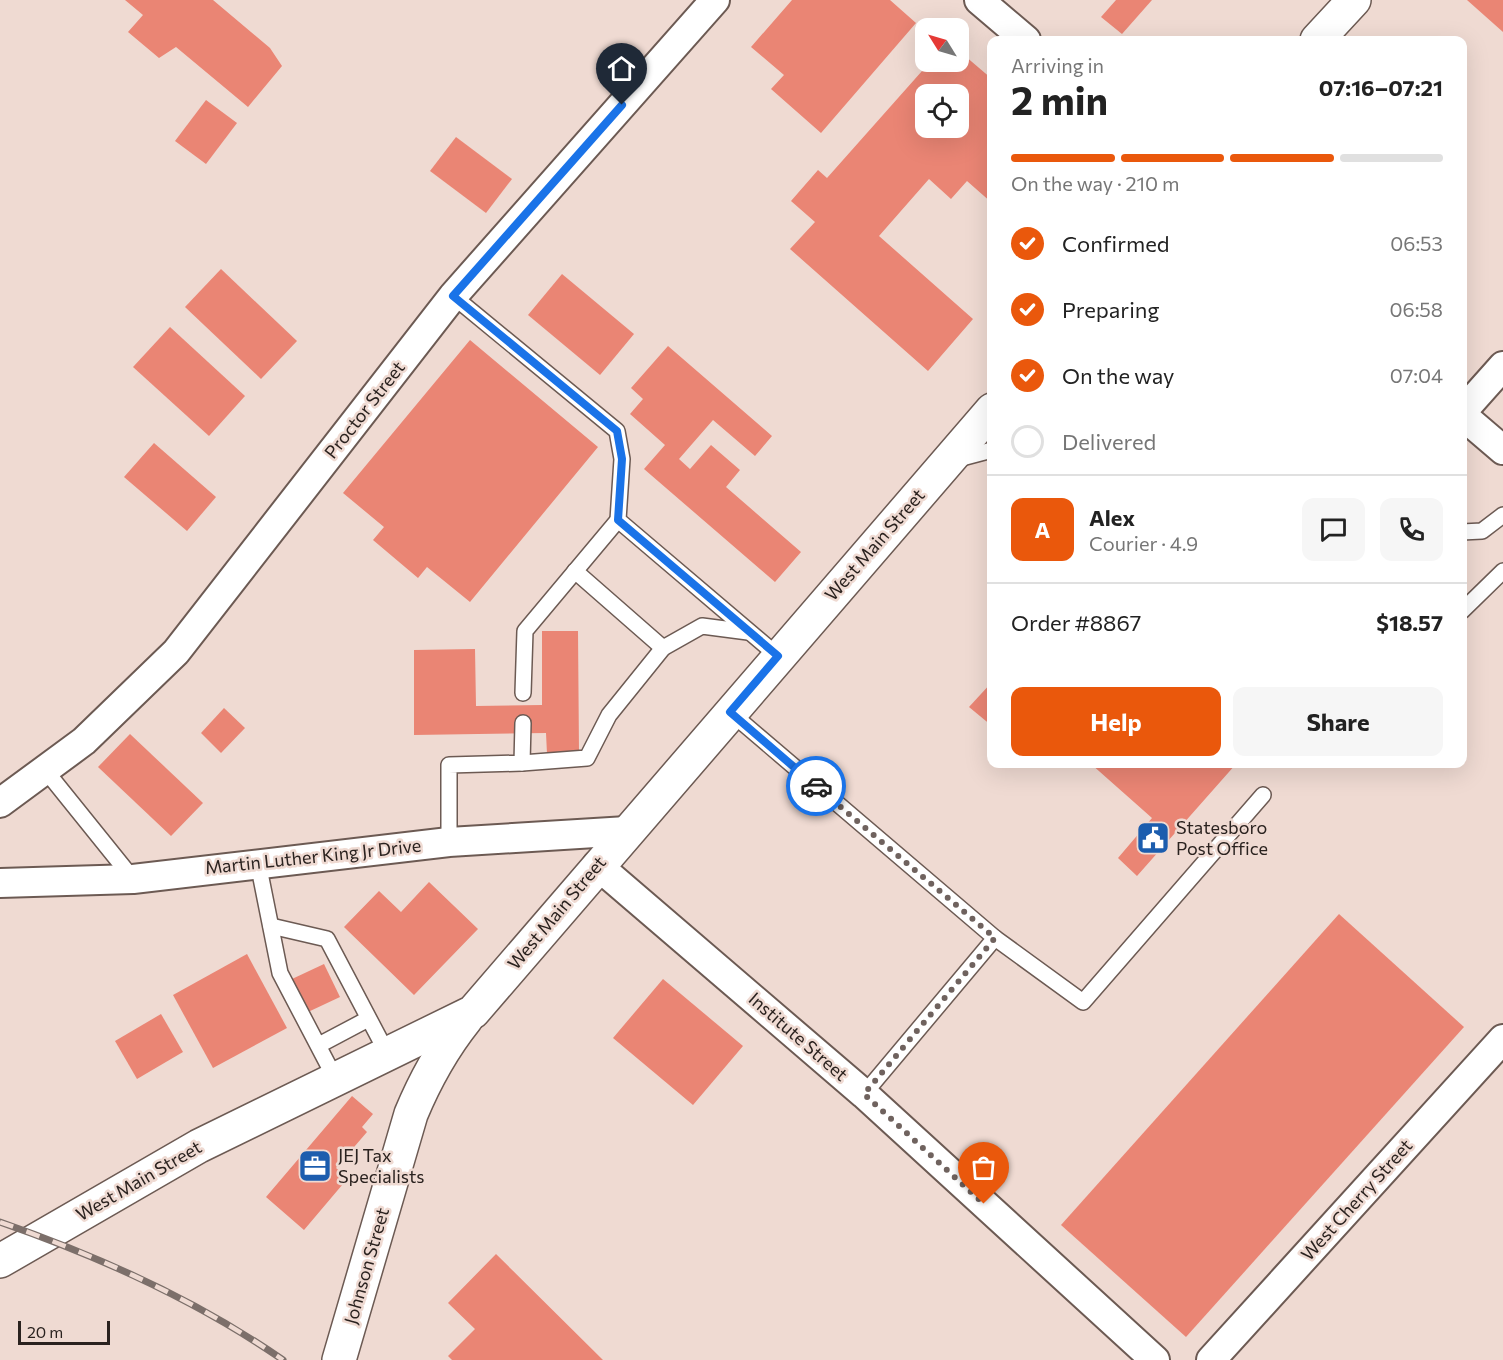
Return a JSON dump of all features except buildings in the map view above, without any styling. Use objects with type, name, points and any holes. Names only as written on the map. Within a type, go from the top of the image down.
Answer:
[{"type":"street","name":"Proctor Street","points":[[0,803],[84,741],[176,652],[453,296],[715,0]]},
{"type":"street","points":[[980,0],[1021,36]]},
{"type":"street","points":[[1321,36],[1354,0]]},
{"type":"street","points":[[1467,407],[1503,366]]},
{"type":"street","name":"West Main Street","points":[[0,1261],[199,1146],[472,1012],[987,416]]},
{"type":"street","points":[[1467,418],[1503,450]]},
{"type":"street","name":"Martin Luther King Jr Drive","points":[[0,883],[133,879],[449,842],[627,831]]},
{"type":"street","name":"Institute Street","points":[[597,865],[864,1094],[1155,1360]]},
{"type":"street","name":"Johnson Street","points":[[339,1360],[411,1114],[427,1076],[444,1046],[472,1012]]},
{"type":"street","name":"West Cherry Street","points":[[1211,1360],[1503,1039]]},
{"type":"lane","points":[[453,296],[617,431],[622,459],[618,520],[525,631],[523,693]]},
{"type":"lane","points":[[946,462],[987,451]]},
{"type":"lane","points":[[1467,532],[1482,531],[1503,516]]},
{"type":"lane","points":[[618,520],[778,656]]},
{"type":"lane","points":[[575,571],[663,648]]},
{"type":"lane","points":[[1467,606],[1503,571]]},
{"type":"lane","points":[[449,842],[449,765],[587,758],[609,715],[663,648],[702,626],[748,632]]},
{"type":"lane","points":[[730,712],[995,938],[1083,1002],[1263,795]]},
{"type":"lane","points":[[522,762],[523,723]]},
{"type":"lane","points":[[46,771],[133,879]]},
{"type":"lane","points":[[258,863],[280,973],[335,1078]]},
{"type":"lane","points":[[271,926],[327,939],[387,1053]]},
{"type":"lane","points":[[864,1094],[995,938]]},
{"type":"lane","points":[[319,1045],[368,1019]]},
{"type":"railway","points":[[0,1222],[110,1265],[182,1299],[217,1318],[283,1360]]},
{"type":"way so far","points":[[816,786],[995,938],[864,1094],[984,1204]]},
{"type":"place","name":"Statesboro Post Office","points":[[1153,838]]},
{"type":"place","name":"JEJ Tax Specialists","points":[[315,1166]]},
{"type":"route","points":[[622,105],[453,296],[617,431],[622,459],[618,520],[778,656],[730,712],[816,786]]}]
